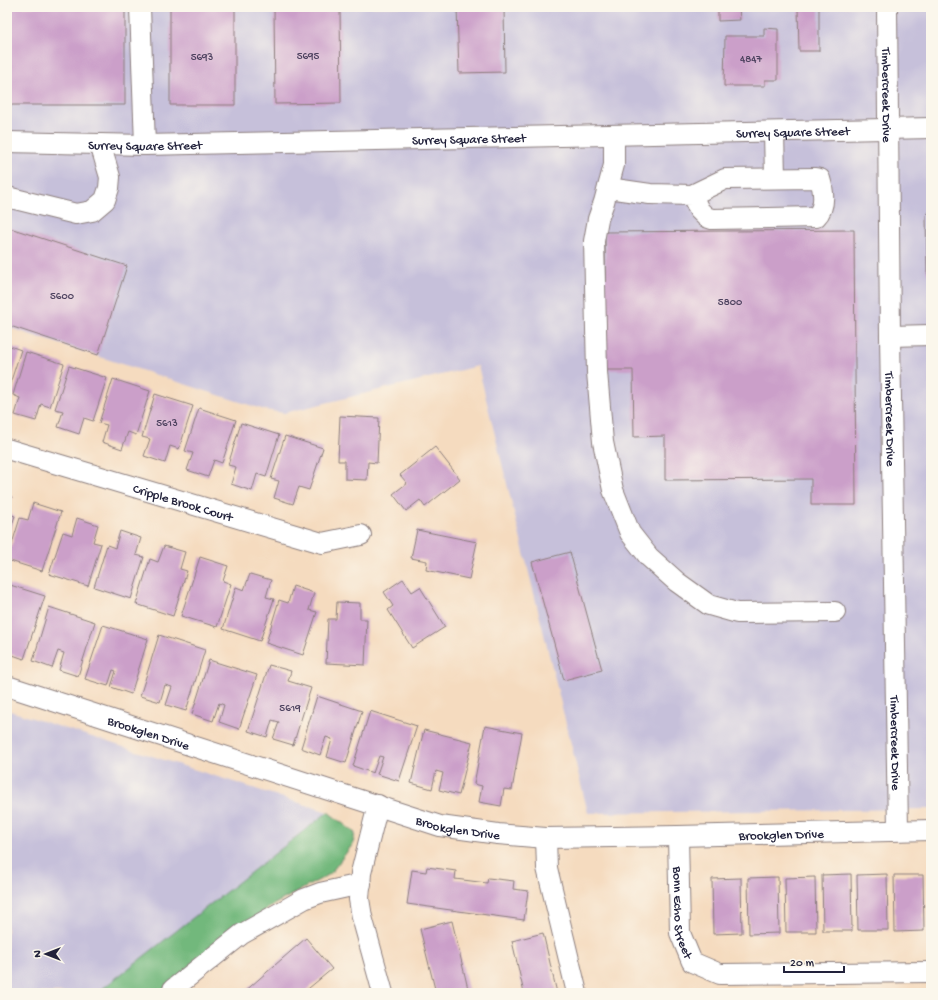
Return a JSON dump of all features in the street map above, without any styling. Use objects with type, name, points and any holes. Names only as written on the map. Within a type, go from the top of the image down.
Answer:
[{"type":"street","points":[[140,7],[145,145]]},
{"type":"street","name":"Timbercreek Drive","points":[[887,7],[890,336],[898,830]]},
{"type":"street","name":"Surrey Square Street","points":[[7,142],[145,145],[931,128]]},
{"type":"street","points":[[774,132],[775,178]]},
{"type":"street","points":[[614,135],[614,165],[598,219],[594,240],[597,372],[603,442],[613,490],[630,533],[649,557],[676,582],[710,605],[737,613],[835,612]]},
{"type":"street","points":[[7,197],[76,214],[92,211],[105,200],[109,188],[110,177],[100,144]]},
{"type":"street","points":[[608,188],[650,194],[692,195],[725,179],[820,179],[824,200],[821,212],[816,217],[712,219],[706,218],[699,210],[692,195]]},
{"type":"street","points":[[890,336],[931,336]]},
{"type":"street","name":"Cripple Brook Court","points":[[7,449],[322,543],[361,535]]},
{"type":"street","name":"Brookglen Drive","points":[[7,686],[440,826],[498,834],[546,838],[931,830]]},
{"type":"street","points":[[378,805],[363,867],[359,899],[362,917],[383,993]]},
{"type":"street","name":"Bonn Echo Street","points":[[678,836],[680,933],[692,962],[720,974],[931,972]]},
{"type":"street","points":[[546,838],[546,868],[577,993]]},
{"type":"street","points":[[172,989],[242,934],[304,899],[320,893],[360,884]]},
{"type":"shaded area","points":[[7,7],[931,7],[931,809],[588,813],[478,366],[284,413],[265,410],[7,327]]},
{"type":"shaded area","points":[[7,710],[328,812],[97,993],[7,993]]},
{"type":"green space","points":[[328,812],[355,833],[353,844],[330,874],[271,906],[165,993],[97,993]]},
{"type":"building","points":[[7,7],[125,7],[125,105],[7,105]]},
{"type":"building","points":[[170,7],[235,7],[235,105],[170,105]]},
{"type":"building","points":[[274,7],[340,7],[341,103],[275,104]]},
{"type":"building","points":[[457,7],[504,7],[505,72],[459,73]]},
{"type":"building","points":[[718,7],[739,7],[740,20],[718,21]]},
{"type":"building","points":[[798,7],[819,7],[819,51],[799,51]]},
{"type":"building","points":[[764,28],[778,29],[778,80],[765,80],[765,86],[724,86],[725,36],[764,36]]},
{"type":"building","points":[[931,210],[931,278],[927,273],[926,215]]},
{"type":"building","points":[[7,227],[127,266],[98,355],[7,325]]},
{"type":"building","points":[[854,230],[856,505],[811,505],[811,479],[665,480],[665,436],[634,437],[633,370],[606,370],[605,232]]},
{"type":"building","points":[[7,345],[21,350],[7,393]]},
{"type":"building","points":[[26,352],[64,364],[50,407],[41,404],[36,421],[15,415],[20,398],[13,395]]},
{"type":"building","points":[[69,366],[107,378],[93,421],[84,418],[79,434],[58,427],[63,411],[55,409]]},
{"type":"building","points":[[113,379],[150,391],[136,435],[128,432],[122,449],[102,442],[107,425],[99,423]]},
{"type":"building","points":[[155,394],[193,406],[179,449],[170,446],[165,463],[144,456],[150,439],[142,437]]},
{"type":"building","points":[[199,408],[236,420],[222,463],[214,460],[208,477],[187,470],[193,453],[185,451]]},
{"type":"building","points":[[340,416],[379,418],[377,463],[368,462],[367,480],[345,479],[345,461],[338,461]]},
{"type":"building","points":[[241,423],[279,435],[266,477],[257,474],[252,491],[231,484],[236,467],[228,465]]},
{"type":"building","points":[[285,436],[323,448],[309,490],[299,487],[293,504],[274,498],[279,481],[271,479]]},
{"type":"building","points":[[435,447],[460,479],[425,507],[420,500],[406,511],[393,494],[407,483],[400,475]]},
{"type":"building","points":[[7,495],[12,497],[7,511]]},
{"type":"building","points":[[33,503],[61,512],[42,571],[7,560],[20,518],[28,520]]},
{"type":"building","points":[[7,513],[15,516],[7,539]]},
{"type":"building","points":[[77,518],[98,525],[93,542],[101,544],[88,586],[49,574],[63,532],[72,535]]},
{"type":"building","points":[[417,530],[477,542],[469,579],[426,570],[427,561],[411,558]]},
{"type":"building","points":[[120,531],[141,538],[136,555],[144,557],[131,599],[94,587],[107,545],[115,548]]},
{"type":"building","points":[[164,546],[185,552],[180,569],[187,571],[173,616],[136,604],[150,559],[158,562]]},
{"type":"building","points":[[570,552],[602,670],[564,680],[532,562]]},
{"type":"building","points":[[200,557],[228,566],[223,581],[231,584],[217,627],[181,616]]},
{"type":"building","points":[[250,574],[271,580],[266,597],[274,599],[260,641],[223,629],[236,587],[244,590]]},
{"type":"building","points":[[403,579],[412,592],[420,587],[445,627],[412,648],[388,610],[393,606],[384,592]]},
{"type":"building","points":[[7,584],[45,596],[24,659],[7,653],[7,646],[10,637],[7,636]]},
{"type":"building","points":[[293,586],[314,593],[309,610],[317,612],[303,655],[266,643],[279,600],[288,603]]},
{"type":"building","points":[[337,602],[360,603],[360,619],[367,619],[365,665],[326,663],[328,619],[336,619]]},
{"type":"building","points":[[49,607],[95,622],[78,676],[59,670],[64,653],[58,651],[52,668],[33,661]]},
{"type":"building","points":[[103,625],[148,639],[131,694],[111,687],[116,671],[113,670],[108,686],[85,679]]},
{"type":"building","points":[[159,635],[205,650],[186,711],[166,705],[172,687],[165,685],[160,702],[140,696]]},
{"type":"building","points":[[209,660],[257,675],[239,729],[219,722],[224,705],[219,703],[213,721],[192,714]]},
{"type":"building","points":[[269,665],[291,671],[288,681],[311,688],[293,745],[273,739],[279,722],[272,720],[267,737],[248,731]]},
{"type":"building","points":[[317,696],[362,711],[346,763],[327,757],[332,739],[326,737],[320,755],[301,748]]},
{"type":"building","points":[[370,711],[417,726],[399,781],[377,774],[383,757],[379,756],[373,773],[353,766]]},
{"type":"building","points":[[485,726],[522,733],[512,790],[504,789],[501,806],[479,802],[482,786],[474,784]]},
{"type":"building","points":[[424,730],[472,742],[459,795],[439,790],[443,773],[436,771],[432,789],[411,783]]},
{"type":"building","points":[[427,867],[456,871],[455,879],[487,883],[488,878],[514,881],[513,889],[528,891],[524,920],[407,904],[412,870],[426,872]]},
{"type":"building","points":[[851,874],[852,931],[823,931],[822,875]]},
{"type":"building","points":[[887,874],[888,930],[858,930],[857,875]]},
{"type":"building","points":[[894,875],[923,875],[924,931],[895,932]]},
{"type":"building","points":[[778,877],[779,933],[749,934],[748,878]]},
{"type":"building","points":[[815,877],[816,932],[786,932],[785,878]]},
{"type":"building","points":[[741,878],[742,933],[713,934],[712,879]]},
{"type":"building","points":[[452,921],[469,993],[436,993],[420,929]]},
{"type":"building","points":[[543,933],[557,993],[524,993],[512,941]]},
{"type":"building","points":[[306,938],[332,969],[303,993],[243,993]]}]
